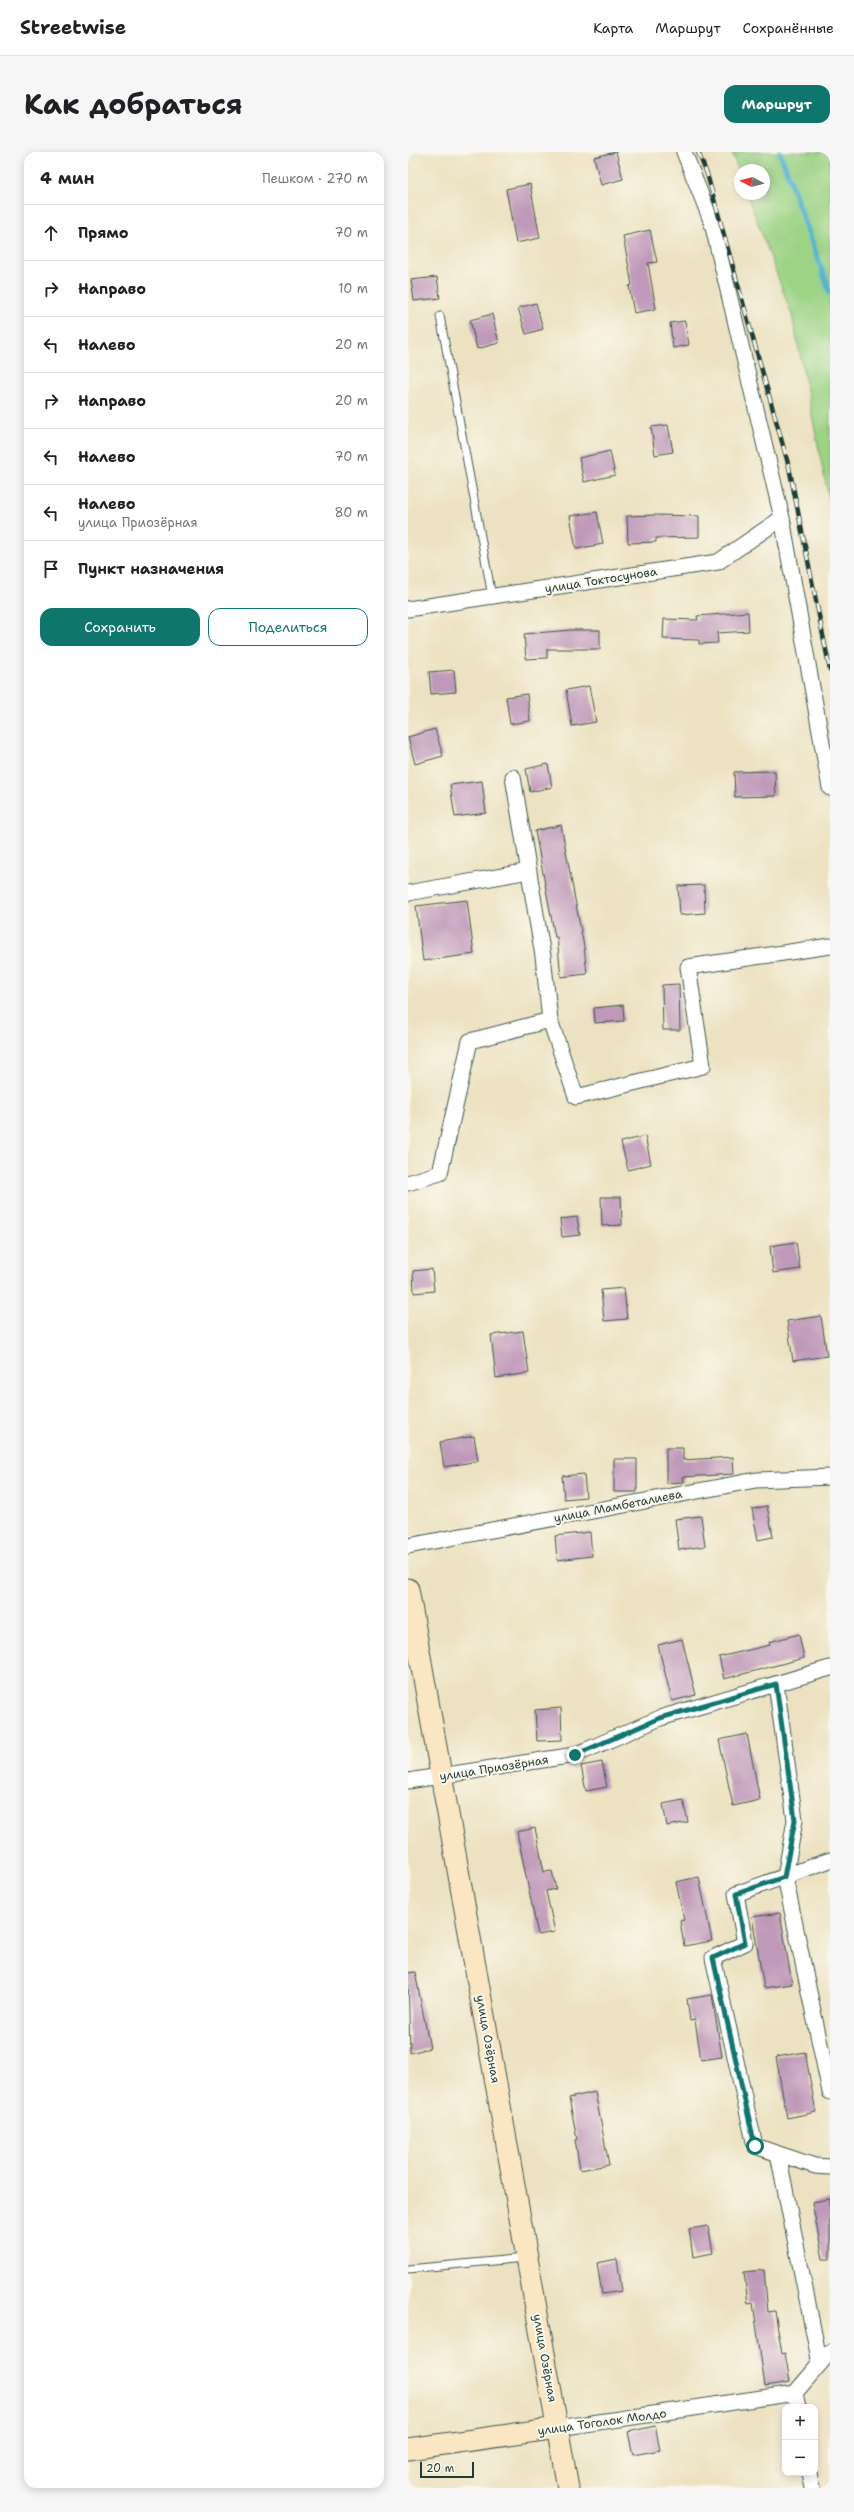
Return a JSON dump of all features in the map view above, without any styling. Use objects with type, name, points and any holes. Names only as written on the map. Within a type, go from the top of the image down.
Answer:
[{"type":"street","points":[[684,152],[712,223],[782,518],[830,788]]},
{"type":"street","name":"улица Токтосунова","points":[[408,609],[718,562],[782,518]]},
{"type":"street","points":[[513,777],[543,956],[550,1020],[576,1097],[703,1066],[688,968],[830,946]]},
{"type":"street","points":[[408,893],[529,871]]},
{"type":"street","points":[[408,1183],[440,1173],[470,1041],[550,1020]]},
{"type":"street","name":"улица Мамбеталиева","points":[[408,1546],[756,1480],[830,1477]]},
{"type":"street","name":"улица Озёрная","points":[[408,1589],[413,1644],[441,1776],[568,2488]]},
{"type":"street","name":"улица Приозёрная","points":[[408,1781],[575,1755],[660,1718],[830,1668]]},
{"type":"street","points":[[776,1684],[795,1820],[784,1877],[830,2092]]},
{"type":"street","points":[[830,1860],[736,1894],[745,1943],[713,1958],[755,2146],[815,2166],[830,2167]]},
{"type":"street","points":[[778,2154],[820,2364]]},
{"type":"street","points":[[797,2400],[820,2364],[830,2352]]},
{"type":"street","name":"улица Тоголок Молдо","points":[[408,2449],[558,2428],[797,2400]]},
{"type":"street","points":[[810,2476],[812,2488]]},
{"type":"lane","points":[[440,316],[492,596]]},
{"type":"lane","points":[[408,2269],[527,2258]]},
{"type":"green space","points":[[732,152],[830,152],[830,505],[792,315],[749,200],[770,200],[770,164],[736,164]]},
{"type":"building","points":[[616,152],[623,179],[601,185],[594,157]]},
{"type":"building","points":[[530,184],[540,238],[516,243],[506,189]]},
{"type":"building","points":[[650,230],[657,262],[648,263],[656,309],[634,313],[629,286],[632,285],[623,236]]},
{"type":"building","points":[[437,277],[440,298],[414,301],[411,280]]},
{"type":"building","points":[[536,303],[543,329],[526,334],[518,308]]},
{"type":"building","points":[[492,314],[499,343],[477,349],[470,320]]},
{"type":"building","points":[[685,321],[689,345],[673,348],[670,323]]},
{"type":"building","points":[[668,425],[673,452],[655,455],[651,427]]},
{"type":"building","points":[[610,451],[615,475],[584,482],[579,458]]},
{"type":"building","points":[[597,512],[603,544],[576,549],[570,516]]},
{"type":"building","points":[[627,516],[699,516],[699,537],[656,538],[656,542],[628,543]]},
{"type":"building","points":[[748,612],[749,631],[717,633],[718,643],[699,644],[699,640],[663,639],[664,619],[698,620],[697,616]]},
{"type":"building","points":[[571,630],[600,630],[600,649],[547,649],[547,658],[526,659],[524,634]]},
{"type":"building","points":[[454,670],[456,692],[431,694],[429,672]]},
{"type":"building","points":[[589,686],[596,722],[572,726],[566,690]]},
{"type":"building","points":[[527,694],[530,721],[510,724],[506,697]]},
{"type":"building","points":[[435,729],[443,756],[415,764],[408,737]]},
{"type":"building","points":[[548,764],[552,787],[530,792],[526,769]]},
{"type":"building","points":[[775,771],[776,796],[735,797],[734,772]]},
{"type":"building","points":[[482,781],[486,813],[455,817],[450,785]]},
{"type":"building","points":[[561,825],[584,947],[587,974],[561,977],[557,937],[555,937],[535,831]]},
{"type":"building","points":[[704,885],[705,913],[680,915],[678,886]]},
{"type":"building","points":[[467,900],[474,954],[423,961],[416,906]]},
{"type":"building","points":[[679,984],[680,1030],[663,1030],[662,985]]},
{"type":"building","points":[[623,1005],[624,1021],[595,1023],[594,1008]]},
{"type":"building","points":[[645,1136],[651,1164],[628,1170],[621,1142]]},
{"type":"building","points":[[601,1197],[621,1197],[622,1225],[602,1226]]},
{"type":"building","points":[[577,1217],[580,1235],[562,1237],[560,1219]]},
{"type":"building","points":[[796,1242],[800,1269],[773,1273],[770,1246]]},
{"type":"building","points":[[432,1269],[434,1291],[414,1293],[413,1271]]},
{"type":"building","points":[[624,1288],[627,1319],[604,1321],[601,1290]]},
{"type":"building","points":[[821,1316],[827,1356],[793,1361],[787,1321]]},
{"type":"building","points":[[523,1331],[529,1373],[496,1378],[491,1335]]},
{"type":"building","points":[[474,1436],[478,1461],[444,1467],[440,1442]]},
{"type":"building","points":[[666,1448],[683,1448],[683,1460],[733,1457],[734,1474],[683,1477],[684,1482],[666,1483]]},
{"type":"building","points":[[614,1459],[637,1459],[637,1492],[614,1492]]},
{"type":"building","points":[[584,1474],[586,1497],[564,1499],[562,1476]]},
{"type":"building","points":[[767,1506],[773,1537],[758,1540],[752,1509]]},
{"type":"building","points":[[701,1516],[705,1546],[679,1550],[675,1519]]},
{"type":"building","points":[[590,1532],[592,1556],[557,1560],[555,1536]]},
{"type":"building","points":[[799,1634],[804,1658],[724,1679],[719,1657],[770,1645],[769,1642]]},
{"type":"building","points":[[682,1639],[696,1695],[672,1701],[658,1645]]},
{"type":"building","points":[[561,1708],[562,1740],[537,1741],[535,1710]]},
{"type":"building","points":[[747,1734],[760,1800],[733,1806],[719,1740]]},
{"type":"building","points":[[602,1762],[607,1787],[586,1791],[581,1766]]},
{"type":"building","points":[[683,1800],[688,1822],[667,1826],[663,1804]]},
{"type":"building","points":[[535,1828],[544,1872],[552,1871],[556,1889],[546,1891],[555,1932],[538,1935],[517,1832]]},
{"type":"building","points":[[699,1877],[712,1941],[684,1946],[680,1921],[684,1920],[676,1882]]},
{"type":"building","points":[[780,1913],[792,1984],[764,1988],[752,1917]]},
{"type":"building","points":[[415,1972],[430,2048],[410,2053],[408,1973]]},
{"type":"building","points":[[712,1995],[722,2057],[701,2060],[695,2020],[690,2021],[687,1999]]},
{"type":"building","points":[[805,2052],[816,2112],[787,2118],[776,2057]]},
{"type":"building","points":[[595,2092],[609,2165],[580,2170],[575,2140],[577,2139],[569,2098]]},
{"type":"building","points":[[830,2199],[830,2259],[823,2259],[812,2202]]},
{"type":"building","points":[[708,2226],[713,2253],[693,2257],[689,2229]]},
{"type":"building","points":[[617,2259],[622,2291],[602,2294],[597,2263]]},
{"type":"building","points":[[764,2270],[768,2312],[775,2311],[782,2354],[785,2353],[790,2382],[765,2386],[753,2303],[748,2304],[744,2272]]},
{"type":"building","points":[[655,2426],[660,2450],[633,2455],[628,2432]]},
{"type":"waterway","points":[[780,152],[830,293]]},
{"type":"railway","points":[[698,152],[707,174],[789,467],[830,670]]},
{"type":"route","points":[[575,1755],[660,1718],[776,1684],[795,1820],[784,1877],[736,1894],[745,1943],[713,1958],[755,2146]]}]
